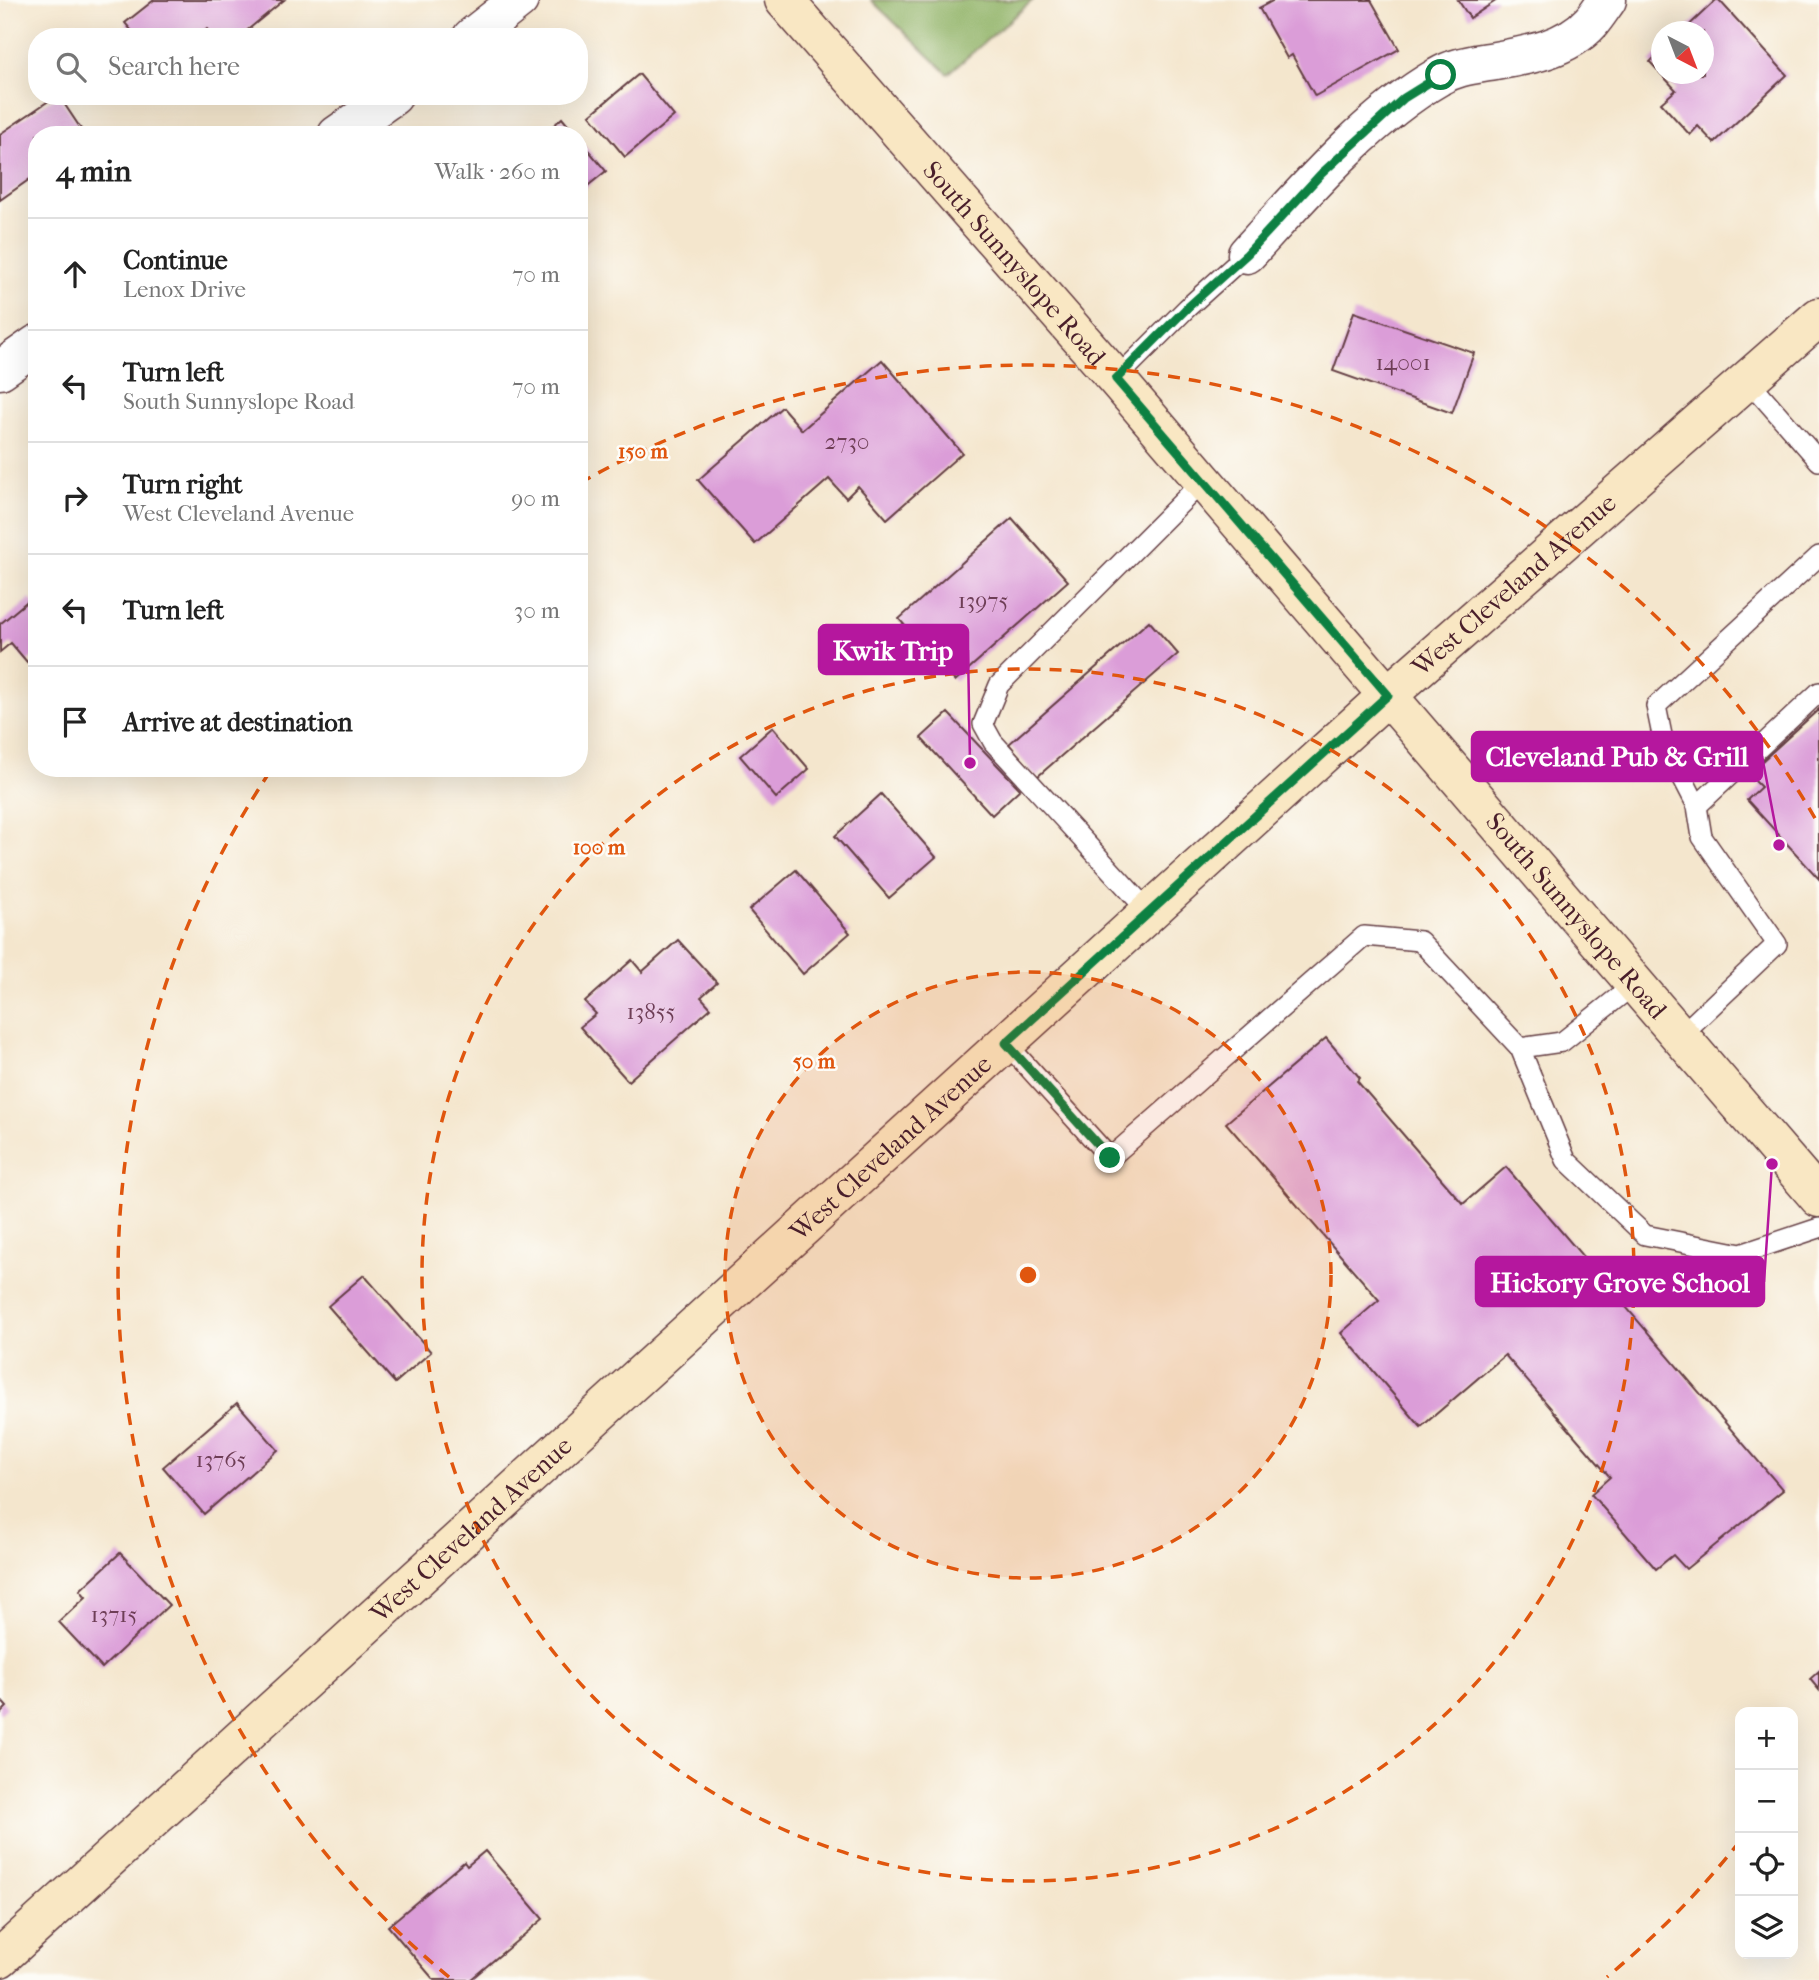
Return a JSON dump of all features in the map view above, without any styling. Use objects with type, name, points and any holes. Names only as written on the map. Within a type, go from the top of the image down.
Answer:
[{"type":"main road","name":"South Sunnyslope Road","points":[[784,0],[1116,379],[1819,1198]]},
{"type":"main road","name":"West Cleveland Avenue","points":[[0,1958],[1388,695],[1819,317]]},
{"type":"street","points":[[483,28],[519,0]]},
{"type":"street","points":[[1247,254],[1321,174],[1404,98],[1460,66],[1521,56],[1557,45],[1590,23],[1607,0]]},
{"type":"street","points":[[350,126],[380,105]]},
{"type":"street","points":[[0,370],[28,350]]},
{"type":"lane","points":[[1116,379],[1187,308],[1247,254]]},
{"type":"lane","points":[[1748,380],[1819,461]]},
{"type":"lane","points":[[1150,912],[993,742],[983,724],[999,685],[1203,481]]},
{"type":"lane","points":[[1680,1036],[1777,944],[1702,837],[1697,806],[1663,740],[1656,706],[1819,556]]},
{"type":"lane","points":[[1697,806],[1819,692]]},
{"type":"lane","points":[[1006,1043],[1110,1158],[1364,936],[1420,941],[1520,1048],[1566,1160],[1645,1234],[1741,1254],[1819,1228]]},
{"type":"lane","points":[[1520,1048],[1562,1042],[1636,984]]},
{"type":"green space","points":[[871,0],[1033,0],[948,74]]},
{"type":"building","points":[[154,0],[284,0],[250,28],[129,28],[125,23]]},
{"type":"building","points":[[1274,0],[1371,0],[1399,49],[1315,96],[1292,55],[1287,58],[1259,8]]},
{"type":"building","points":[[1458,0],[1497,0],[1470,18]]},
{"type":"building","points":[[1716,0],[1719,0],[1787,75],[1714,143],[1698,126],[1690,135],[1661,103],[1676,90],[1670,84],[1714,84],[1714,21],[1694,21]]},
{"type":"building","points":[[639,74],[674,116],[625,157],[590,115]]},
{"type":"building","points":[[43,105],[65,105],[79,126],[28,126],[28,180],[0,200],[0,134]]},
{"type":"building","points":[[562,118],[569,126],[553,126]]},
{"type":"building","points":[[588,150],[606,171],[588,186]]},
{"type":"building","points":[[1354,312],[1474,353],[1452,413],[1333,371]]},
{"type":"building","points":[[882,360],[962,453],[887,519],[858,486],[846,498],[829,479],[755,544],[698,480],[782,407],[802,430]]},
{"type":"building","points":[[1012,518],[1068,581],[955,681],[899,619]]},
{"type":"building","points":[[28,601],[27,662],[11,643],[0,652],[0,624]]},
{"type":"building","points":[[1149,621],[1178,654],[1037,777],[1009,744]]},
{"type":"building","points":[[1819,709],[1819,879],[1747,800],[1761,787],[1748,774]]},
{"type":"building","points":[[948,713],[1020,789],[992,815],[921,738]]},
{"type":"building","points":[[773,727],[809,769],[776,798],[740,756]]},
{"type":"building","points":[[881,794],[936,857],[889,898],[835,836]]},
{"type":"building","points":[[796,870],[850,933],[803,974],[749,910]]},
{"type":"building","points":[[678,940],[717,983],[701,997],[711,1008],[628,1081],[580,1027],[596,1014],[585,1002],[632,960],[642,972]]},
{"type":"building","points":[[1326,1038],[1360,1078],[1357,1081],[1463,1204],[1506,1167],[1783,1490],[1686,1569],[1673,1555],[1656,1569],[1591,1494],[1610,1477],[1505,1355],[1421,1427],[1341,1333],[1379,1300],[1226,1123]]},
{"type":"building","points":[[364,1275],[431,1352],[395,1383],[328,1306]]},
{"type":"building","points":[[237,1403],[278,1450],[204,1514],[163,1467]]},
{"type":"building","points":[[120,1553],[169,1605],[102,1668],[59,1622],[86,1597],[80,1590]]},
{"type":"building","points":[[1819,1671],[1819,1690],[1810,1679]]},
{"type":"building","points":[[0,1699],[7,1707],[0,1714]]},
{"type":"building","points":[[485,1851],[543,1919],[470,1980],[434,1980],[388,1926],[464,1862],[467,1866]]},
{"type":"place","name":"Kwik Trip","points":[[970,763]]},
{"type":"place","name":"Cleveland Pub & Grill","points":[[1779,845]]},
{"type":"place","name":"Hickory Grove School","points":[[1772,1164]]},
{"type":"route","points":[[1110,1158],[1006,1043],[1388,695],[1116,379],[1187,308],[1247,254],[1321,174],[1404,98],[1441,75]]}]
